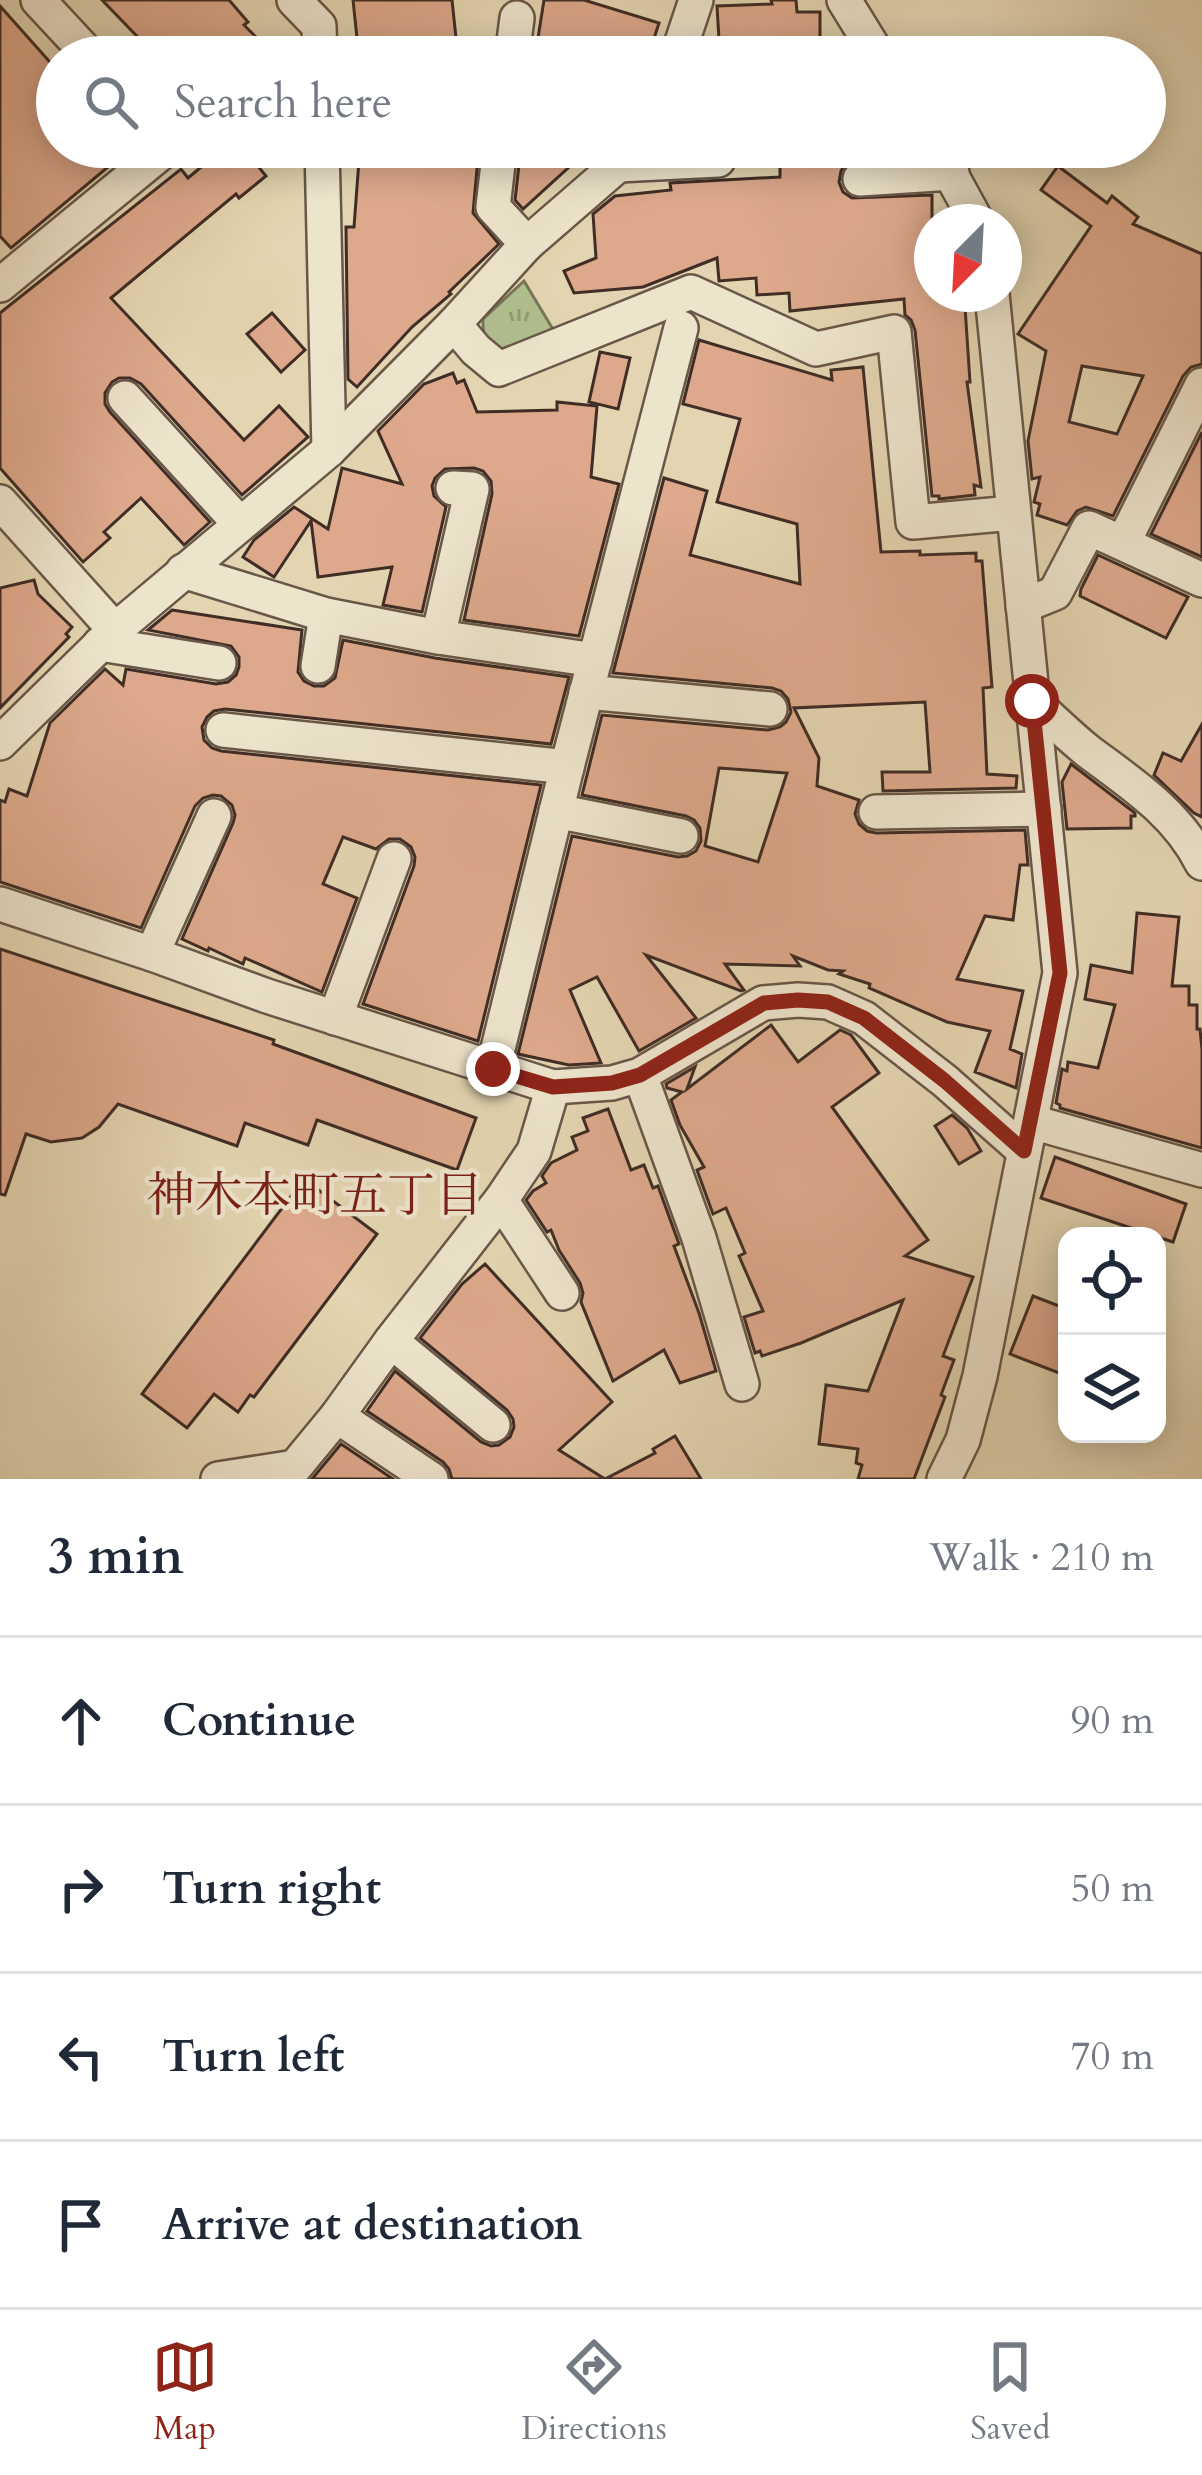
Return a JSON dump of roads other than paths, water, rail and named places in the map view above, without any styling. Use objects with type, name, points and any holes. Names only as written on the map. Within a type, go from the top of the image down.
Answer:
[{"type":"street","points":[[38,0],[71,36]]},
{"type":"street","points":[[294,0],[319,26],[319,36]]},
{"type":"street","points":[[684,36],[696,0]]},
{"type":"street","points":[[844,0],[866,36]]},
{"type":"street","points":[[515,36],[517,17]]},
{"type":"street","points":[[0,285],[142,168]]},
{"type":"street","points":[[322,168],[329,450]]},
{"type":"street","points":[[498,168],[493,207],[527,244]]},
{"type":"street","points":[[0,743],[108,637],[329,450],[527,244],[612,168]]},
{"type":"street","points":[[860,179],[909,168]]},
{"type":"street","points":[[948,168],[967,204]]},
{"type":"street","points":[[454,324],[499,369],[691,292],[816,349],[894,332],[913,522],[1013,513]]},
{"type":"street","points":[[944,1479],[963,1440],[980,1376],[1060,973],[994,312]]},
{"type":"street","points":[[493,1069],[681,328]]},
{"type":"street","points":[[1124,542],[1202,386]]},
{"type":"street","points":[[125,398],[240,524]]},
{"type":"street","points":[[438,637],[472,489],[453,488]]},
{"type":"street","points":[[0,502],[108,637],[219,663]]},
{"type":"street","points":[[1023,606],[1055,592],[1089,528],[1202,580]]},
{"type":"street","points":[[183,571],[326,615],[438,637],[590,676],[770,709]]},
{"type":"street","points":[[318,666],[326,615]]},
{"type":"street","points":[[1032,701],[1171,816],[1202,863]]},
{"type":"street","points":[[223,730],[567,767]]},
{"type":"street","points":[[876,812],[1044,809]]},
{"type":"street","points":[[556,811],[681,836]]},
{"type":"street","points":[[152,954],[214,816]]},
{"type":"street","points":[[334,1018],[394,859]]},
{"type":"street","points":[[0,904],[553,1087],[612,1083],[640,1075],[764,1003],[828,1002],[864,1018],[1028,1137],[1202,1170]]},
{"type":"street","points":[[640,1075],[698,1238],[742,1384]]},
{"type":"street","points":[[218,1479],[295,1467],[501,1200],[534,1151],[553,1087]]},
{"type":"street","points":[[501,1200],[562,1293]]},
{"type":"street","points":[[391,1341],[493,1425]]},
{"type":"street","points":[[337,1416],[431,1479]]},
{"type":"district","name":"神木本町五丁目","points":[[315,1194]]}]
